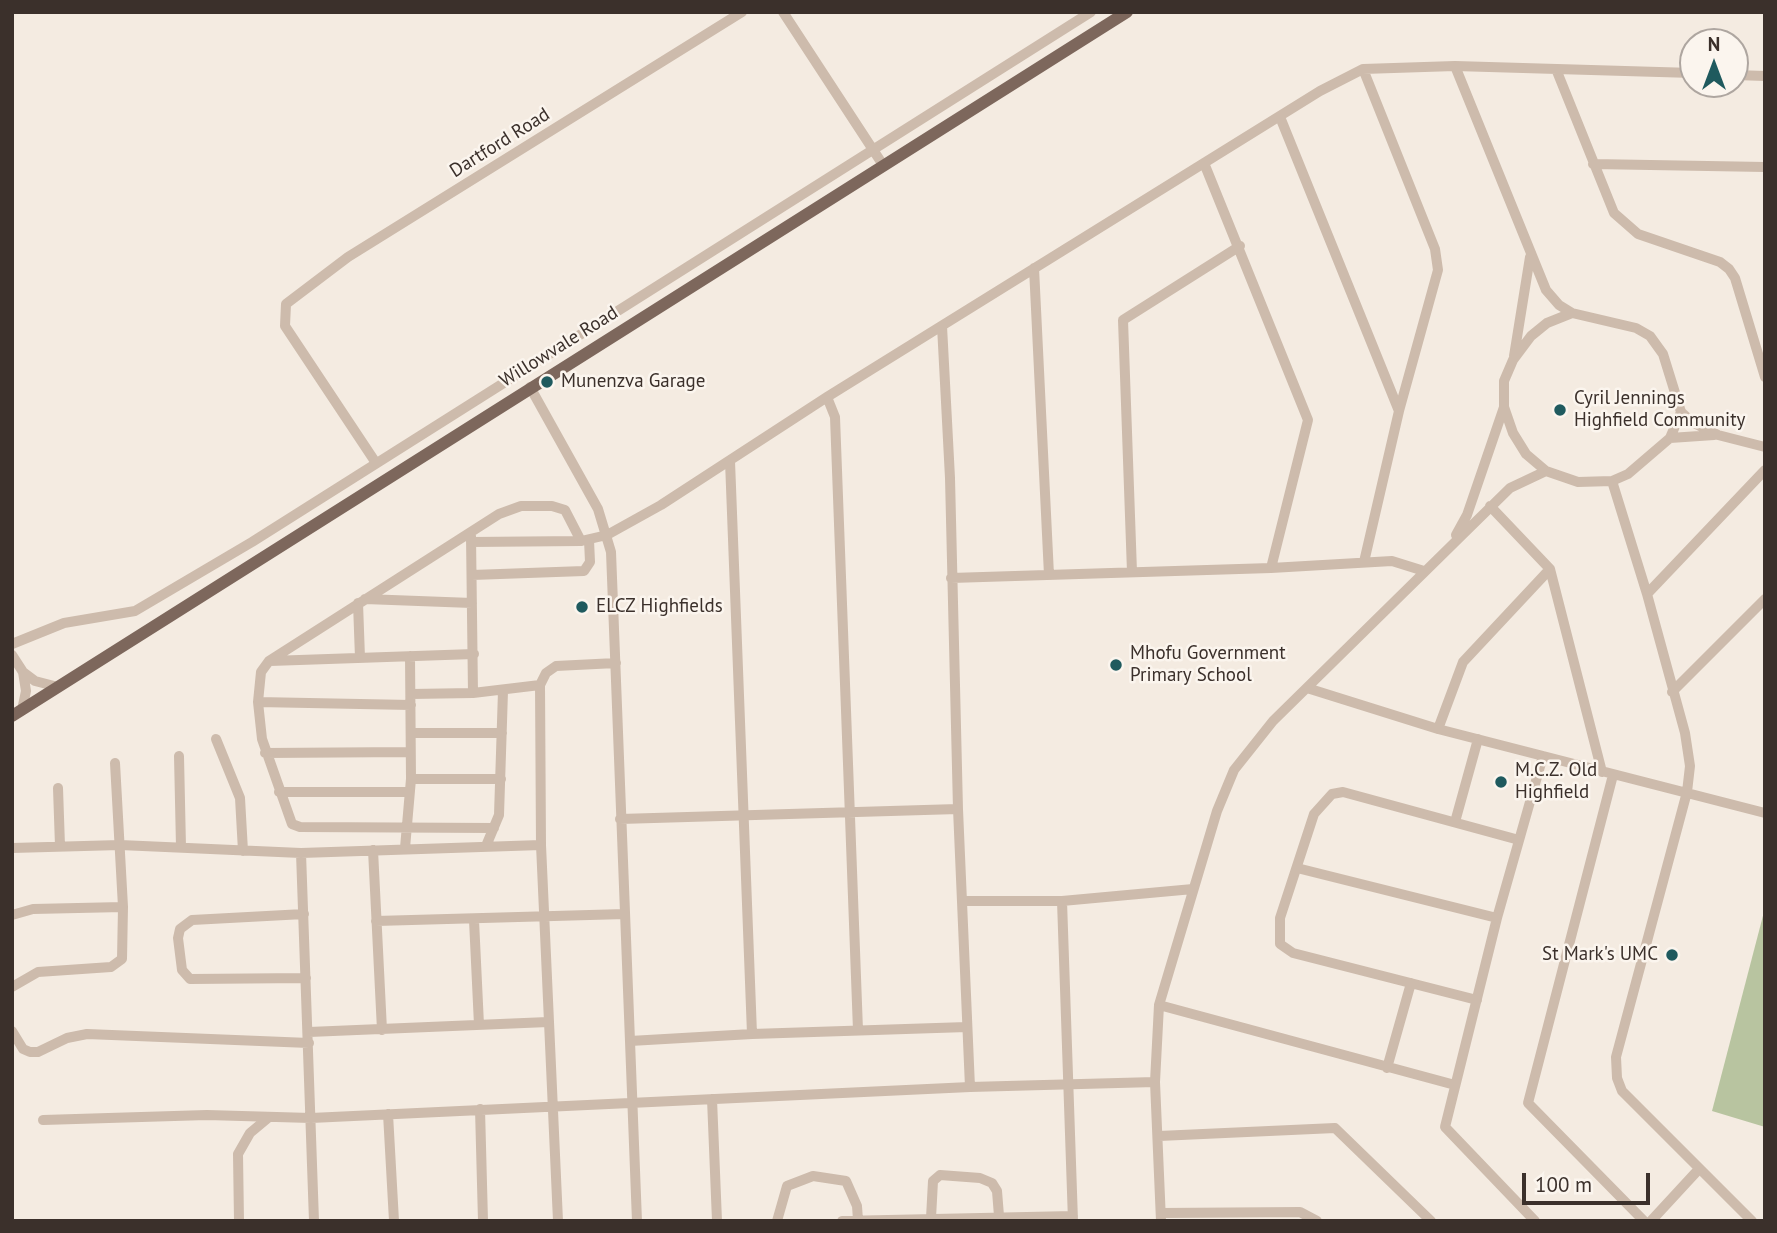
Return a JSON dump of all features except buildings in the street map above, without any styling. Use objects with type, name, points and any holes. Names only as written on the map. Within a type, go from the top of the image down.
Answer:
[{"type":"main road","name":"Willowvale Road","points":[[17,713],[1127,12]]},
{"type":"street","name":"Dartford Road","points":[[376,463],[285,327],[284,312],[294,296],[348,257],[742,12]]},
{"type":"street","points":[[783,12],[883,165]]},
{"type":"street","points":[[12,644],[64,623],[135,611],[252,542],[1091,12]]},
{"type":"street","points":[[1455,66],[1546,290],[1559,306],[1572,313],[1636,328],[1650,336],[1663,354],[1681,412],[1692,422],[1718,435],[1765,447]]},
{"type":"street","points":[[471,537],[585,541],[607,535],[730,461],[827,397],[1320,91],[1363,69],[1455,66],[1679,73]]},
{"type":"street","points":[[1363,69],[1437,259],[1436,281],[1399,411],[1364,562]]},
{"type":"street","points":[[1556,69],[1614,213],[1623,224],[1638,234],[1720,262],[1729,269],[1735,278],[1762,356],[1765,377]]},
{"type":"street","points":[[1280,117],[1399,411]]},
{"type":"street","points":[[1204,163],[1240,246],[1308,420],[1271,568]]},
{"type":"street","points":[[1594,164],[1765,167]]},
{"type":"street","points":[[1132,572],[1123,320],[1240,246]]},
{"type":"street","points":[[1513,360],[1530,252]]},
{"type":"street","points":[[1034,268],[1049,575]]},
{"type":"street","points":[[1453,542],[1467,514],[1504,407],[1504,381],[1513,360],[1531,336],[1547,323],[1572,313]]},
{"type":"street","points":[[943,326],[970,1087]]},
{"type":"street","points":[[530,387],[576,467],[607,535],[613,581],[637,1221]]},
{"type":"street","points":[[827,397],[835,417],[858,1030]]},
{"type":"street","points":[[1504,407],[1513,433],[1527,454],[1546,471],[1578,482],[1612,481],[1628,474],[1670,438],[1681,412]]},
{"type":"street","points":[[1670,438],[1718,435]]},
{"type":"street","points":[[730,461],[752,1034]]},
{"type":"street","points":[[1647,594],[1765,470]]},
{"type":"street","points":[[1317,1221],[1300,1212],[1161,1217],[1155,1082],[1159,1005],[1193,889],[1217,811],[1234,770],[1273,721],[1490,506],[1525,478],[1546,471]]},
{"type":"street","points":[[1612,481],[1647,594],[1688,748],[1687,792],[1616,1057],[1622,1091],[1752,1221]]},
{"type":"street","points":[[471,575],[584,571],[589,566],[585,541],[565,510],[552,506],[521,506],[499,514],[471,537],[362,601],[269,661],[261,672],[258,702],[265,752],[290,820],[296,827],[494,828]]},
{"type":"street","points":[[1490,506],[1550,569],[1608,774],[1528,1103],[1644,1221]]},
{"type":"street","points":[[471,537],[473,693]]},
{"type":"street","points":[[951,578],[1271,568],[1392,561],[1424,571]]},
{"type":"street","points":[[1438,729],[1463,662],[1550,569]]},
{"type":"street","points":[[1672,692],[1765,599]]},
{"type":"street","points":[[362,601],[472,603]]},
{"type":"street","points":[[360,658],[362,601]]},
{"type":"street","points":[[269,661],[474,654]]},
{"type":"street","points":[[12,655],[23,672],[40,684],[58,687]]},
{"type":"street","points":[[405,848],[411,779],[410,656]]},
{"type":"street","points":[[558,1221],[541,845],[540,685],[546,673],[556,666],[617,663]]},
{"type":"street","points":[[17,713],[26,691],[23,672]]},
{"type":"street","points":[[258,702],[411,699],[540,685]]},
{"type":"street","points":[[1307,688],[1438,729],[1765,813]]},
{"type":"street","points":[[486,846],[499,815],[503,691]]},
{"type":"street","points":[[411,733],[502,733]]},
{"type":"street","points":[[216,739],[240,798],[243,851]]},
{"type":"street","points":[[1455,822],[1478,739]]},
{"type":"street","points":[[265,752],[410,752]]},
{"type":"street","points":[[179,756],[181,848]]},
{"type":"street","points":[[1534,1220],[1447,1130],[1455,1085],[1497,918],[1543,757]]},
{"type":"street","points":[[12,987],[47,970],[117,964],[124,952],[115,763]]},
{"type":"street","points":[[411,779],[501,779]]},
{"type":"street","points":[[58,788],[60,846]]},
{"type":"street","points":[[279,792],[410,792]]},
{"type":"street","points":[[1477,1000],[1303,956],[1280,944],[1280,918],[1314,814],[1332,794],[1343,792],[1519,840]]},
{"type":"street","points":[[620,819],[958,808]]},
{"type":"street","points":[[12,848],[120,845],[301,853],[541,845]]},
{"type":"street","points":[[373,850],[382,1030]]},
{"type":"street","points":[[301,853],[314,1221]]},
{"type":"street","points":[[1297,868],[1497,918]]},
{"type":"street","points":[[964,901],[1062,901],[1193,889]]},
{"type":"street","points":[[842,1221],[999,1216],[1073,1218],[1071,1084],[1062,901]]},
{"type":"street","points":[[12,915],[33,909],[123,908]]},
{"type":"street","points":[[304,914],[192,920],[180,929],[178,938],[182,970],[190,979],[306,978]]},
{"type":"street","points":[[376,921],[625,914]]},
{"type":"street","points":[[474,920],[479,1025]]},
{"type":"street","points":[[1387,1068],[1410,983]]},
{"type":"street","points":[[1159,1005],[1455,1085]]},
{"type":"street","points":[[12,1031],[23,1049],[37,1052],[67,1038],[87,1034],[309,1037],[382,1030],[548,1022]]},
{"type":"street","points":[[631,1041],[967,1027]]},
{"type":"street","points":[[44,1120],[207,1115],[311,1118],[970,1087],[1155,1082]]},
{"type":"street","points":[[712,1099],[717,1221]]},
{"type":"street","points":[[480,1109],[483,1221]]},
{"type":"street","points":[[388,1114],[394,1221]]},
{"type":"street","points":[[239,1221],[238,1154],[250,1133],[268,1118]]},
{"type":"street","points":[[1159,1136],[1335,1128],[1430,1221]]},
{"type":"street","points":[[1651,1221],[1699,1169]]},
{"type":"street","points":[[931,1218],[933,1181],[940,1175],[980,1178],[992,1183],[997,1191],[999,1216]]},
{"type":"street","points":[[777,1221],[787,1186],[813,1176],[846,1181],[857,1206],[858,1220]]},
{"type":"green space","points":[[1765,908],[1765,1127],[1712,1111]]},
{"type":"place","name":"Munenzva Garage","points":[[547,382]]},
{"type":"place","name":"Cyril Jennings Highfield Community","points":[[1560,410]]},
{"type":"place","name":"ELCZ Highfields","points":[[582,607]]},
{"type":"place","name":"Mhofu Government Primary School","points":[[1116,665]]},
{"type":"place","name":"M.C.Z. Old Highfield","points":[[1501,782]]},
{"type":"place","name":"St Mark's UMC","points":[[1672,955]]}]
